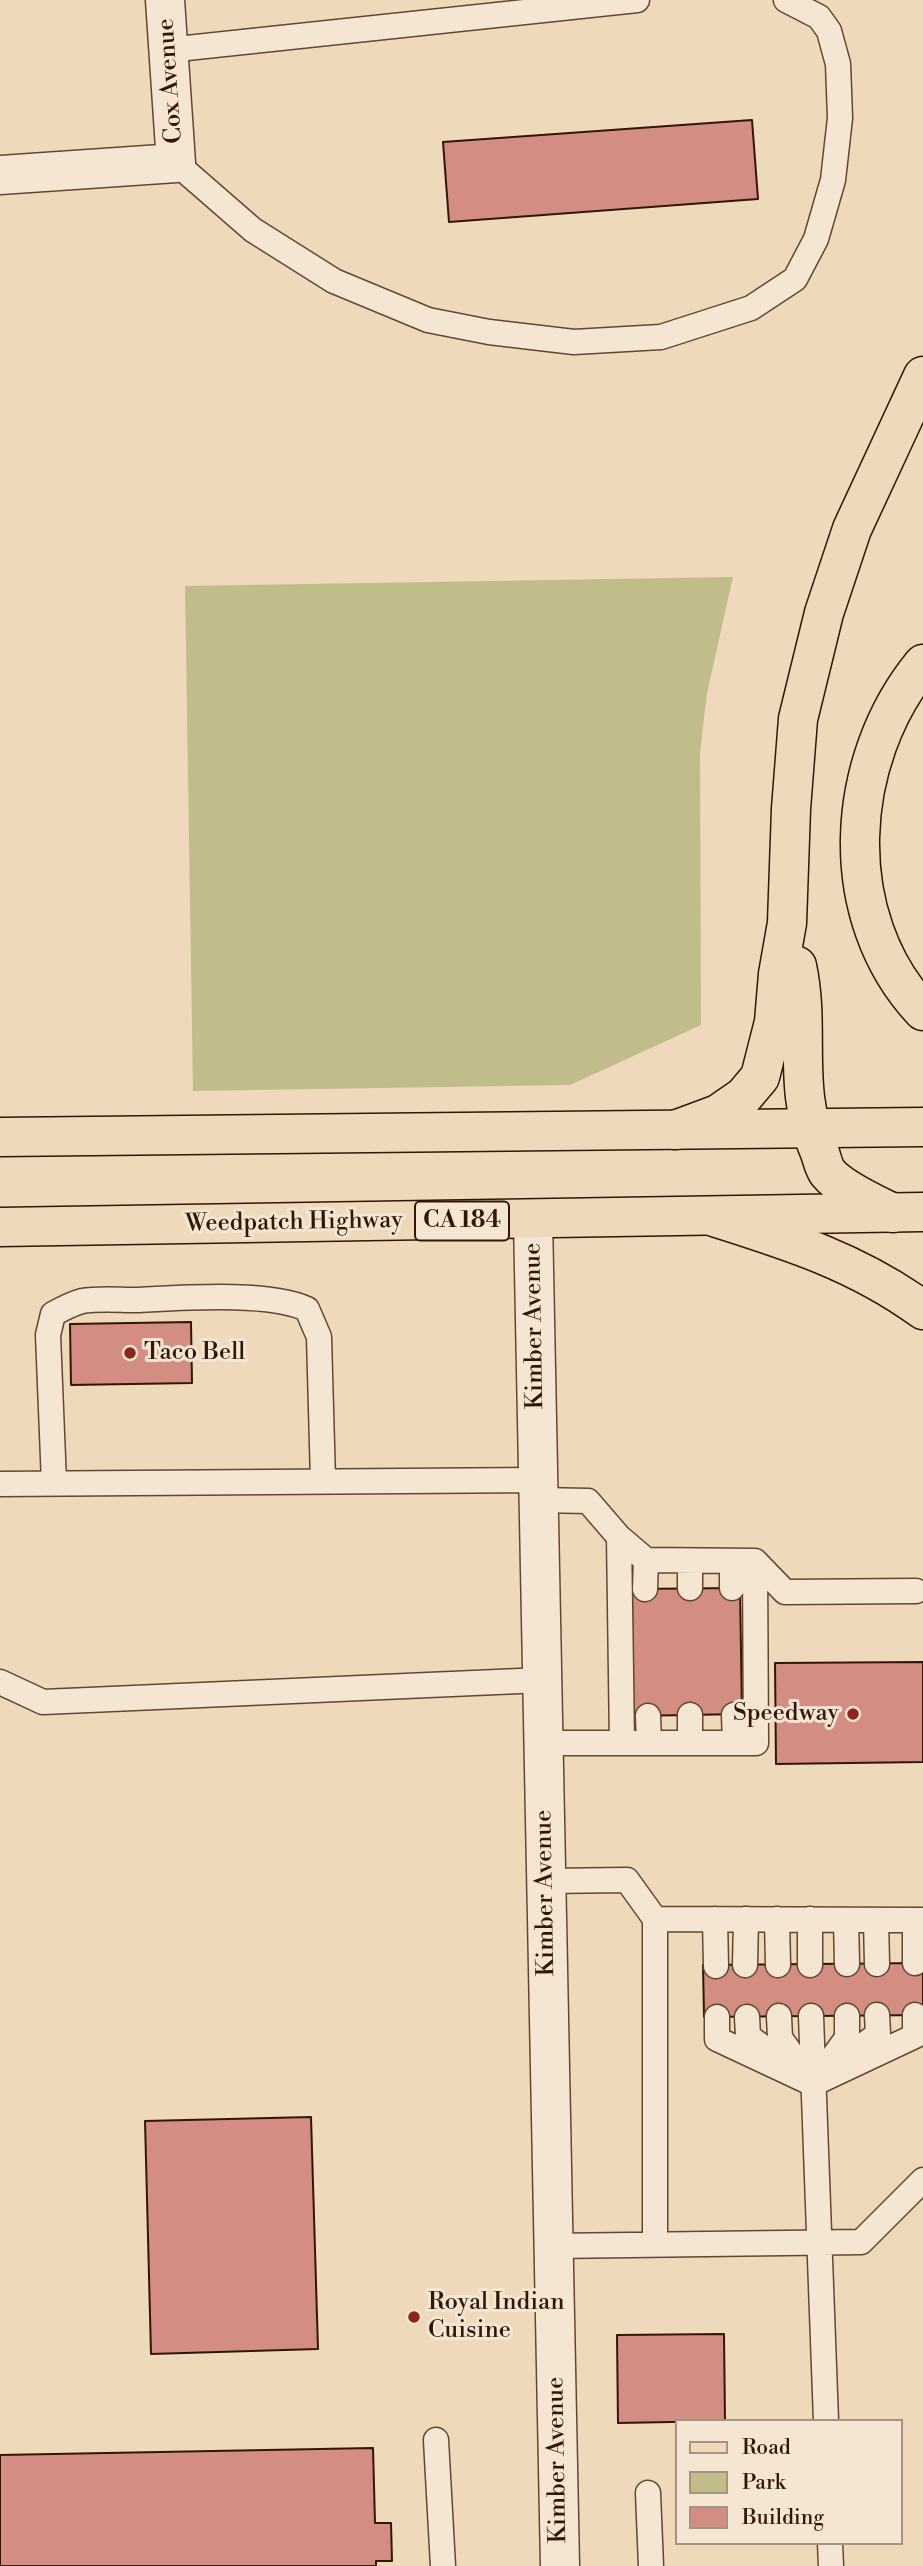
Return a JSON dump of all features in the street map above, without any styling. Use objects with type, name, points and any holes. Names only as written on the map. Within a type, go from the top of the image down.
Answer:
[{"type":"main road","points":[[676,1130],[718,1114],[744,1096],[760,1077],[774,1023],[778,974],[788,923],[791,808],[798,719],[824,613],[852,529],[923,376]]},
{"type":"main road","points":[[923,664],[906,684],[879,735],[865,781],[859,833],[864,891],[879,941],[906,992],[923,1011]]},
{"type":"main road","points":[[788,923],[801,984],[802,1089],[809,1129],[829,1173],[859,1196],[908,1212]]},
{"type":"main road","points":[[0,1137],[923,1127]]},
{"type":"main road","name":"Weedpatch Highway","points":[[0,1227],[908,1212]]},
{"type":"main road","points":[[714,1217],[798,1243],[862,1270],[923,1310]]},
{"type":"street","name":"Cox Avenue","points":[[165,0],[176,163]]},
{"type":"street","points":[[0,175],[176,163]]},
{"type":"street","name":"Kimber Avenue","points":[[533,1220],[560,2566]]},
{"type":"lane","points":[[168,50],[637,0]]},
{"type":"lane","points":[[176,163],[253,229],[334,281],[428,320],[489,332],[574,342],[661,337],[751,309],[795,279],[816,239],[833,180],[840,118],[838,64],[829,31],[819,17],[786,0]]},
{"type":"lane","points":[[54,1483],[48,1335],[53,1314],[84,1301],[169,1299],[270,1299],[307,1309],[319,1337],[323,1481]]},
{"type":"lane","points":[[0,1484],[323,1481],[538,1490],[588,1501],[619,1537],[646,1560],[743,1561],[785,1592],[916,1591]]},
{"type":"lane","points":[[619,1537],[622,1743]]},
{"type":"lane","points":[[645,1589],[646,1560]]},
{"type":"lane","points":[[690,1561],[690,1588]]},
{"type":"lane","points":[[543,1743],[756,1743],[743,1561]]},
{"type":"lane","points":[[732,1588],[743,1561]]},
{"type":"lane","points":[[0,1682],[43,1702],[542,1679]]},
{"type":"lane","points":[[690,1715],[690,1743]]},
{"type":"lane","points":[[734,1715],[735,1743]]},
{"type":"lane","points":[[648,1716],[649,1743]]},
{"type":"lane","points":[[546,1881],[627,1880],[655,1919],[655,2244]]},
{"type":"lane","points":[[655,1919],[919,1920],[915,1963]]},
{"type":"lane","points":[[715,1919],[716,1966]]},
{"type":"lane","points":[[746,1919],[746,1965]]},
{"type":"lane","points":[[778,1919],[778,1965]]},
{"type":"lane","points":[[810,1919],[810,1965]]},
{"type":"lane","points":[[846,1920],[847,1964]]},
{"type":"lane","points":[[876,1920],[877,1964]]},
{"type":"lane","points":[[813,2084],[847,2038],[847,2015]]},
{"type":"lane","points":[[813,2084],[878,2034],[877,2015]]},
{"type":"lane","points":[[813,2084],[915,2036],[915,2015]]},
{"type":"lane","points":[[779,2016],[779,2038],[813,2084]]},
{"type":"lane","points":[[811,2016],[826,2419]]},
{"type":"lane","points":[[717,2017],[717,2039],[813,2084]]},
{"type":"lane","points":[[747,2017],[748,2036],[813,2084]]},
{"type":"lane","points":[[553,2246],[861,2242],[923,2180]]},
{"type":"lane","points":[[436,2440],[443,2566]]},
{"type":"lane","points":[[648,2493],[651,2566]]},
{"type":"lane","points":[[830,2545],[831,2566]]},
{"type":"green space","points":[[733,577],[707,693],[700,753],[701,1025],[570,1085],[193,1091],[185,586]]},
{"type":"building","points":[[752,120],[758,199],[449,222],[443,142]]},
{"type":"building","points":[[191,1322],[192,1383],[71,1385],[70,1324]]},
{"type":"building","points":[[740,1588],[742,1714],[633,1716],[632,1589]]},
{"type":"building","points":[[923,1662],[923,1762],[776,1764],[775,1663]]},
{"type":"building","points":[[923,1963],[923,2015],[704,2017],[703,1965]]},
{"type":"building","points":[[311,2117],[318,2349],[151,2354],[145,2121]]},
{"type":"building","points":[[724,2334],[725,2419],[618,2423],[617,2335]]},
{"type":"building","points":[[373,2448],[375,2523],[391,2523],[392,2561],[376,2561],[376,2566],[0,2566],[0,2455]]},
{"type":"place","name":"Taco Bell","points":[[130,1353]]},
{"type":"place","name":"Speedway","points":[[853,1714]]},
{"type":"place","name":"Royal Indian Cuisine","points":[[414,2317]]}]
